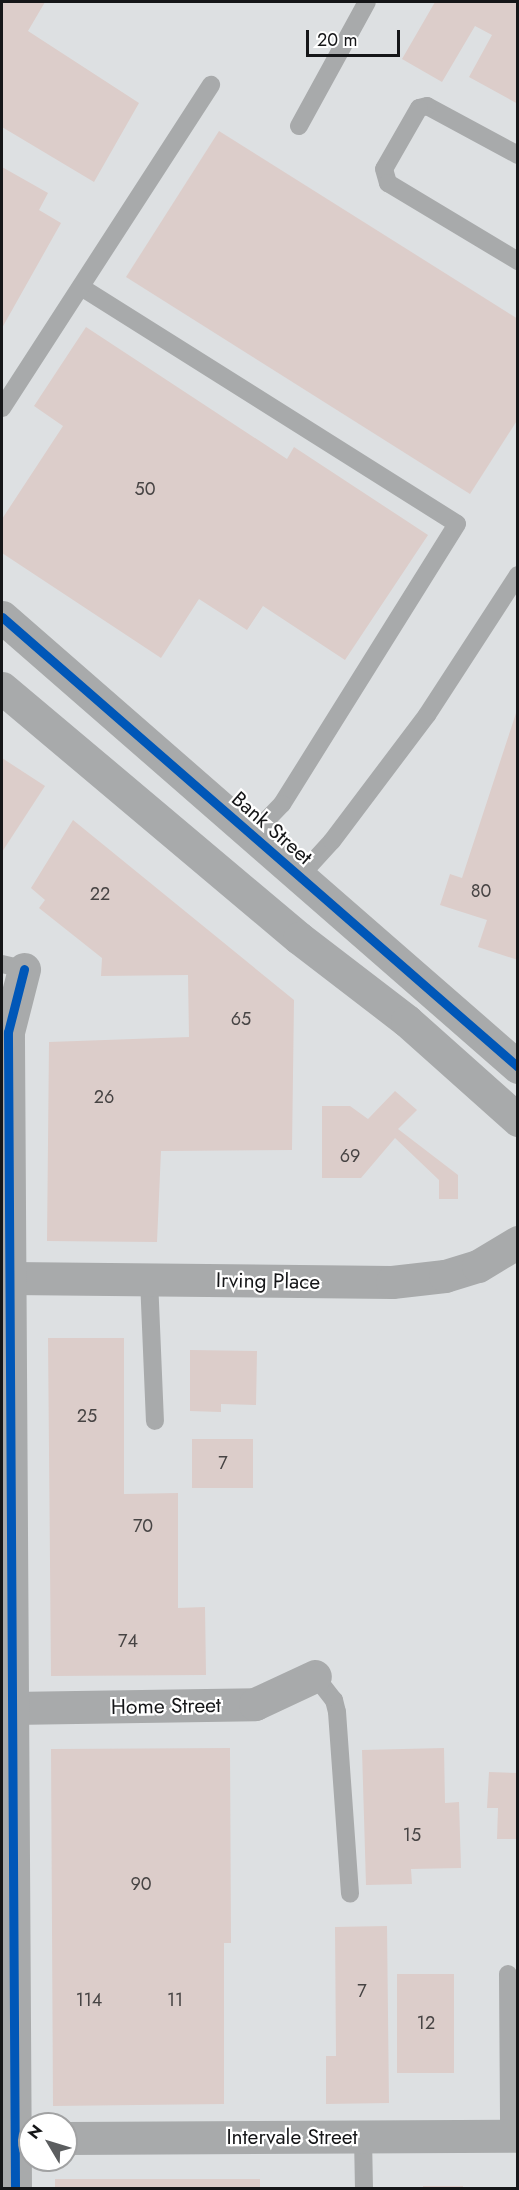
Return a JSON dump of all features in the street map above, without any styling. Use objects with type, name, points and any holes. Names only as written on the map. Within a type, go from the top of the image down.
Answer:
[{"type":"street","name":"Bank Street","points":[[2,617],[518,1067]]},
{"type":"street","points":[[2,688],[299,938],[407,1021],[518,1120]]},
{"type":"street","points":[[13,967],[8,1032],[11,1278],[8,2105],[18,2129]]},
{"type":"street","name":"Irving Place","points":[[11,1278],[392,1282],[456,1272],[478,1266],[518,1242]]},
{"type":"street","name":"Home Street","points":[[11,1708],[255,1704],[315,1676]]},
{"type":"street","name":"Intervale Street","points":[[78,2138],[513,2136]]},
{"type":"street","points":[[15,2188],[18,2167]]},
{"type":"lane","points":[[299,126],[367,2]]},
{"type":"lane","points":[[2,408],[212,85]]},
{"type":"lane","points":[[518,155],[427,106],[418,108],[384,169],[388,183],[518,261]]},
{"type":"lane","points":[[81,287],[457,524],[282,804],[252,835]]},
{"type":"lane","points":[[300,876],[332,842],[428,716],[518,576]]},
{"type":"lane","points":[[149,1279],[156,1421]]},
{"type":"lane","points":[[315,1676],[333,1700],[337,1712],[350,1894]]},
{"type":"lane","points":[[508,1974],[513,2136]]},
{"type":"lane","points":[[363,2137],[364,2188]]},
{"type":"building","points":[[2,2],[45,2],[28,31],[139,103],[94,182],[2,127]]},
{"type":"building","points":[[435,2],[518,2],[518,104],[469,77],[492,35],[475,26],[442,82],[402,59]]},
{"type":"building","points":[[219,131],[518,319],[518,419],[470,494],[126,277]]},
{"type":"building","points":[[2,167],[48,193],[39,210],[61,223],[2,328]]},
{"type":"building","points":[[86,327],[287,459],[294,447],[428,535],[345,660],[263,606],[247,630],[199,599],[161,658],[2,553],[2,519],[63,426],[34,406]]},
{"type":"building","points":[[518,707],[518,960],[478,947],[487,920],[440,905],[450,874],[462,878]]},
{"type":"building","points":[[2,758],[45,786],[2,852]]},
{"type":"building","points":[[73,820],[294,1000],[292,1150],[161,1151],[157,1242],[47,1241],[49,1042],[189,1037],[188,975],[101,976],[102,958],[39,908],[45,900],[31,888]]},
{"type":"building","points":[[395,1091],[417,1110],[398,1129],[458,1175],[458,1199],[439,1199],[439,1180],[395,1138],[361,1178],[322,1178],[322,1106],[350,1106],[368,1119]]},
{"type":"building","points":[[48,1338],[124,1338],[124,1494],[178,1493],[178,1608],[205,1607],[206,1675],[51,1676]]},
{"type":"building","points":[[190,1350],[257,1351],[256,1405],[221,1404],[221,1412],[190,1411]]},
{"type":"building","points":[[192,1439],[253,1439],[253,1488],[192,1488]]},
{"type":"building","points":[[230,1748],[231,1943],[224,1943],[224,2104],[53,2106],[51,1749]]},
{"type":"building","points":[[444,1748],[445,1803],[459,1802],[461,1868],[411,1869],[412,1884],[366,1885],[362,1750]]},
{"type":"building","points":[[489,1772],[518,1773],[518,1839],[497,1839],[498,1808],[487,1808]]},
{"type":"building","points":[[387,1926],[389,2103],[326,2104],[326,2056],[336,2056],[335,1927]]},
{"type":"building","points":[[397,1974],[454,1974],[454,2073],[397,2073]]},
{"type":"building","points":[[55,2179],[260,2179],[260,2188],[55,2188]]},
{"type":"building","points":[[423,2186],[463,2186],[463,2188],[423,2188]]},
{"type":"cycle path","points":[[2,617],[518,1067]]},
{"type":"cycle path","points":[[15,2188],[8,1032],[24,969]]}]
